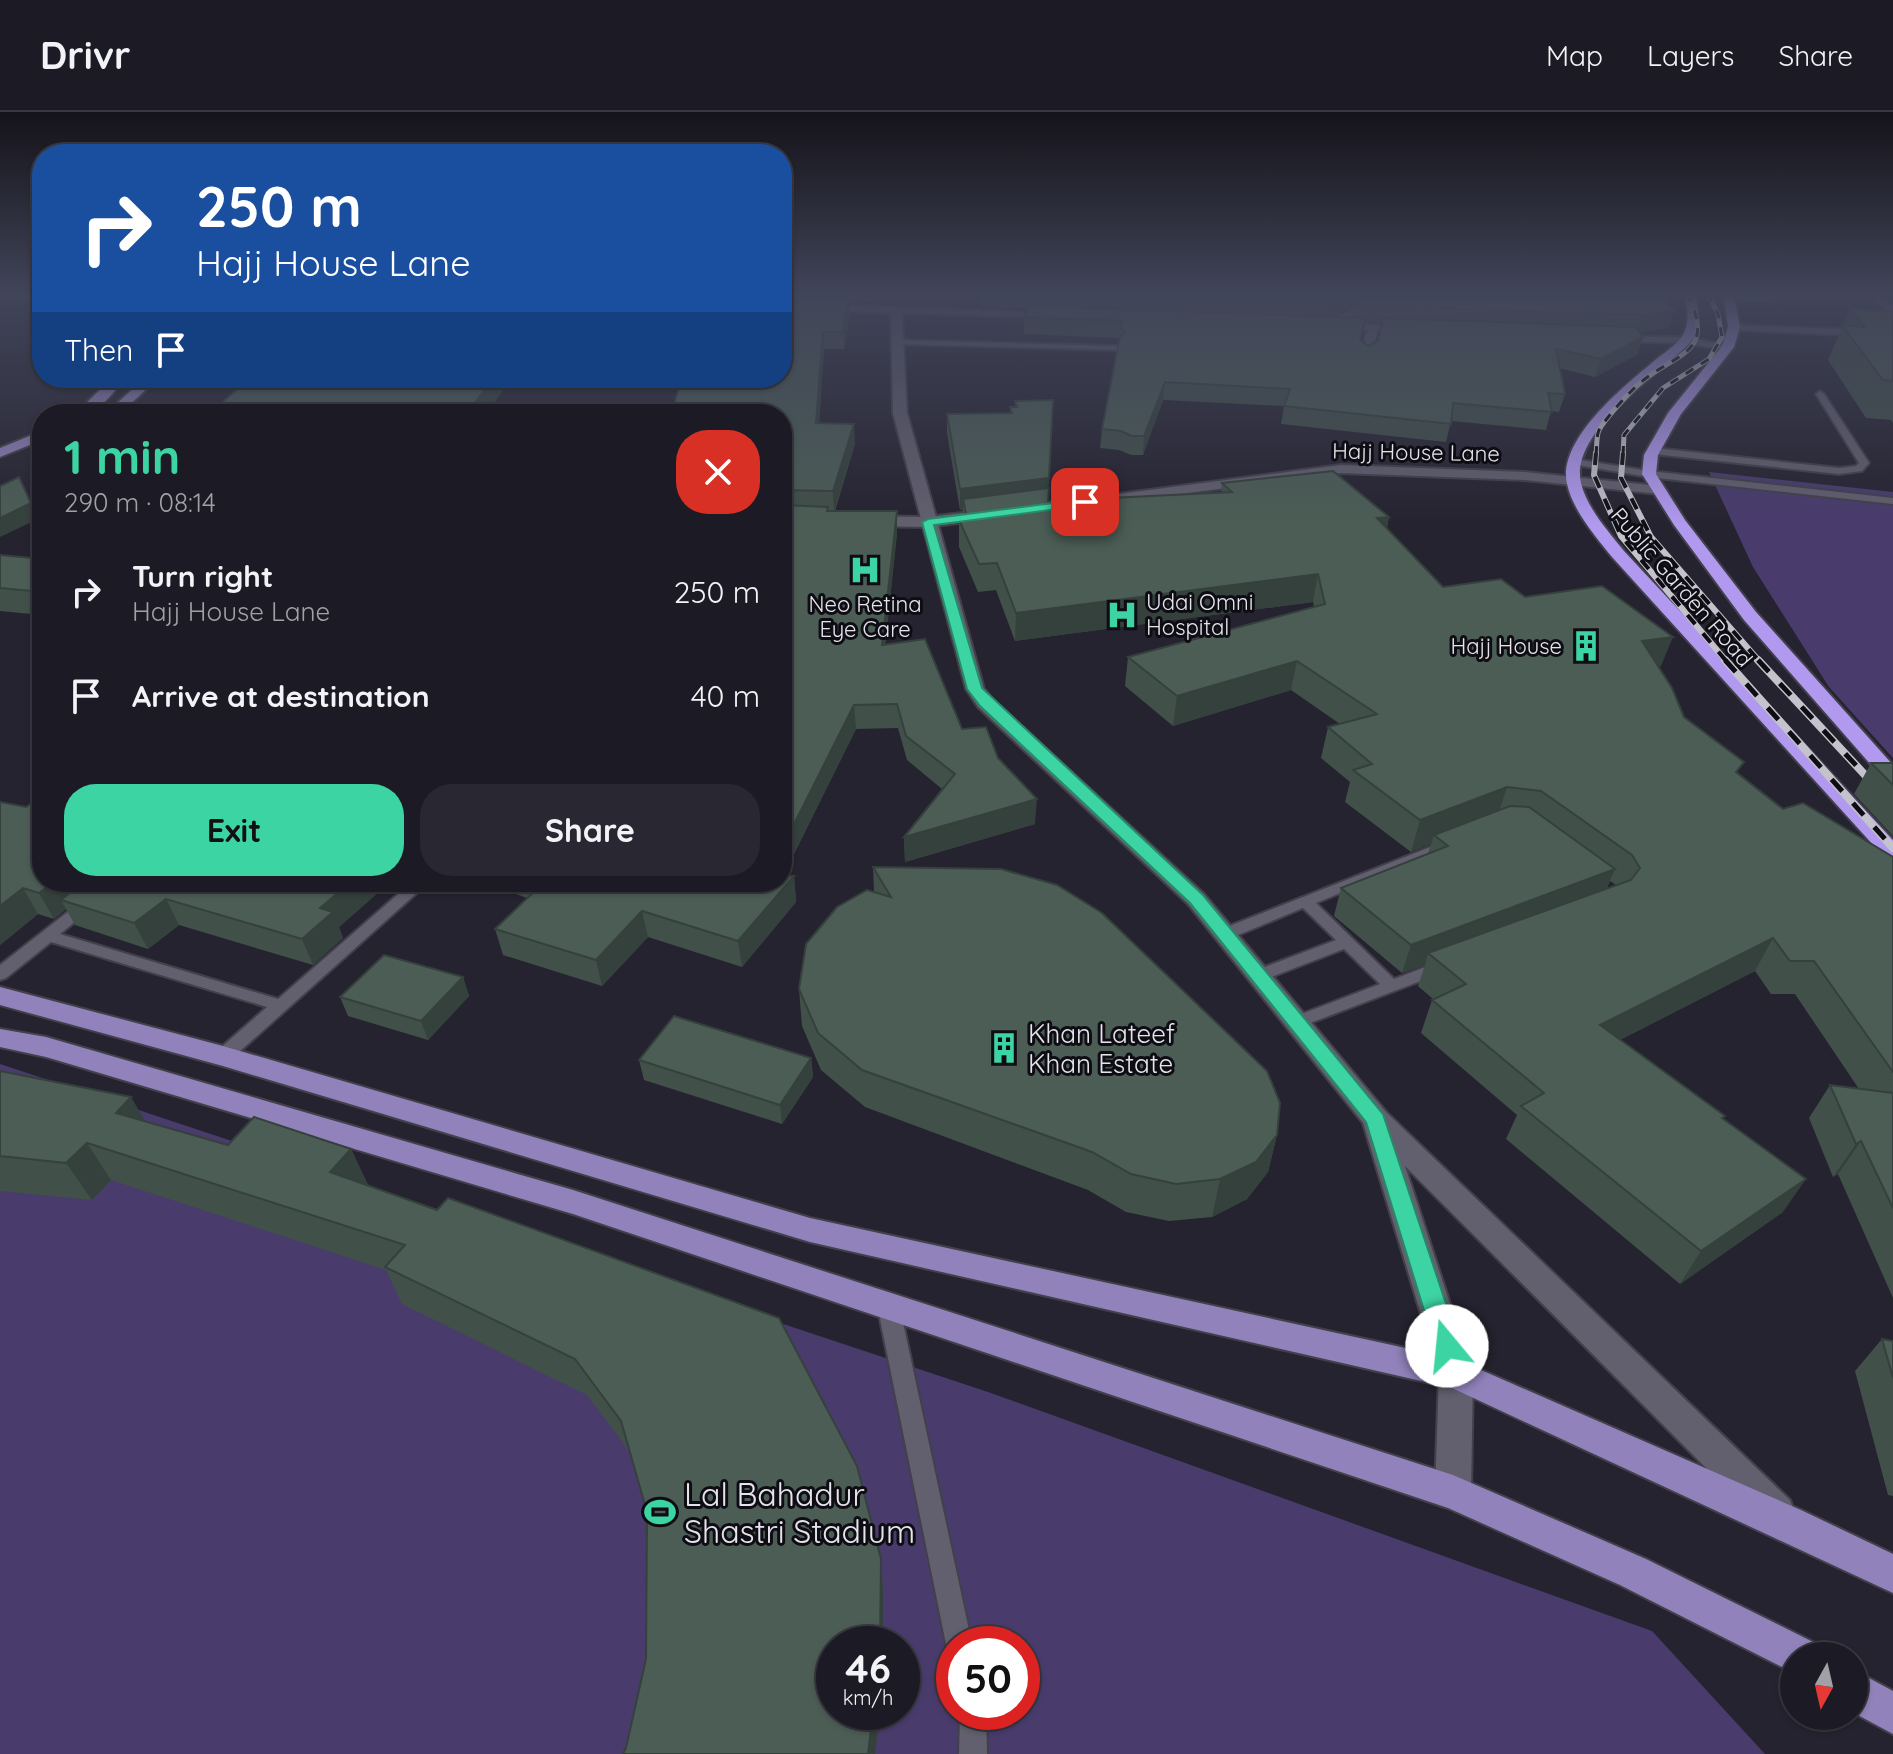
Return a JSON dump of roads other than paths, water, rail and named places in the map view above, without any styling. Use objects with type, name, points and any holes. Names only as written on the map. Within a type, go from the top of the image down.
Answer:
[{"type":"highway","points":[[1574,471],[1589,430],[1651,373]]},
{"type":"highway","points":[[1707,373],[1675,413],[1654,451],[1649,474],[1750,616],[1893,778]]},
{"type":"highway","name":"Public Garden Road","points":[[1574,471],[1599,530],[1618,554],[1893,853]]},
{"type":"main road","points":[[898,373],[900,413],[928,522],[975,689],[985,703],[1196,899],[1376,1119],[1788,1523]]},
{"type":"main road","points":[[95,404],[110,388]]},
{"type":"main road","points":[[123,404],[141,388]]},
{"type":"main road","points":[[2,451],[32,439]]},
{"type":"main road","points":[[0,469],[32,456]]},
{"type":"main road","name":"Hajj House Lane","points":[[1069,504],[1341,469],[1574,471],[1659,490]]},
{"type":"main road","points":[[855,521],[928,522],[1006,512]]},
{"type":"main road","points":[[0,996],[223,1056],[810,1230],[1456,1374],[1788,1523],[1893,1574]]},
{"type":"main road","points":[[0,1038],[46,1047],[573,1202],[1453,1492],[1633,1572],[1780,1646]]},
{"type":"main road","points":[[1376,1119],[1456,1374],[1453,1492]]},
{"type":"main road","points":[[1868,1699],[1893,1714]]},
{"type":"lane","points":[[1654,451],[1839,471],[1859,469],[1864,463],[1820,394]]},
{"type":"lane","points":[[1574,471],[1649,474],[1893,501]]},
{"type":"lane","points":[[1225,934],[1469,836]]},
{"type":"lane","points":[[0,974],[103,892]]},
{"type":"lane","points":[[223,1056],[409,892]]},
{"type":"lane","points":[[1305,901],[1392,986]]},
{"type":"lane","points":[[48,936],[279,1005]]},
{"type":"lane","points":[[1260,975],[1347,942]]},
{"type":"lane","points":[[1297,1022],[1450,964]]},
{"type":"lane","points":[[888,1304],[955,1626]]},
{"type":"lane","points":[[973,1730],[973,1754]]},
{"type":"railway","points":[[1596,455],[1599,430],[1618,405],[1654,373]]},
{"type":"railway","points":[[1623,455],[1624,435],[1663,388],[1687,373]]},
{"type":"railway","points":[[1596,453],[1594,475],[1621,536],[1727,662]]},
{"type":"railway","points":[[1623,453],[1621,478],[1651,537],[1760,662]]},
{"type":"railway","points":[[1725,660],[1893,848]]},
{"type":"railway","points":[[1758,660],[1893,805]]},
{"type":"place","name":"Neo Retina Eye Care","points":[[865,570]]},
{"type":"place","name":"Udai Omni Hospital","points":[[1122,615]]},
{"type":"place","name":"Hajj House","points":[[1586,646]]},
{"type":"place","name":"Khan Lateef Khan Estate","points":[[1004,1048]]},
{"type":"place","name":"Lal Bahadur Shastri Stadium","points":[[660,1512]]}]
